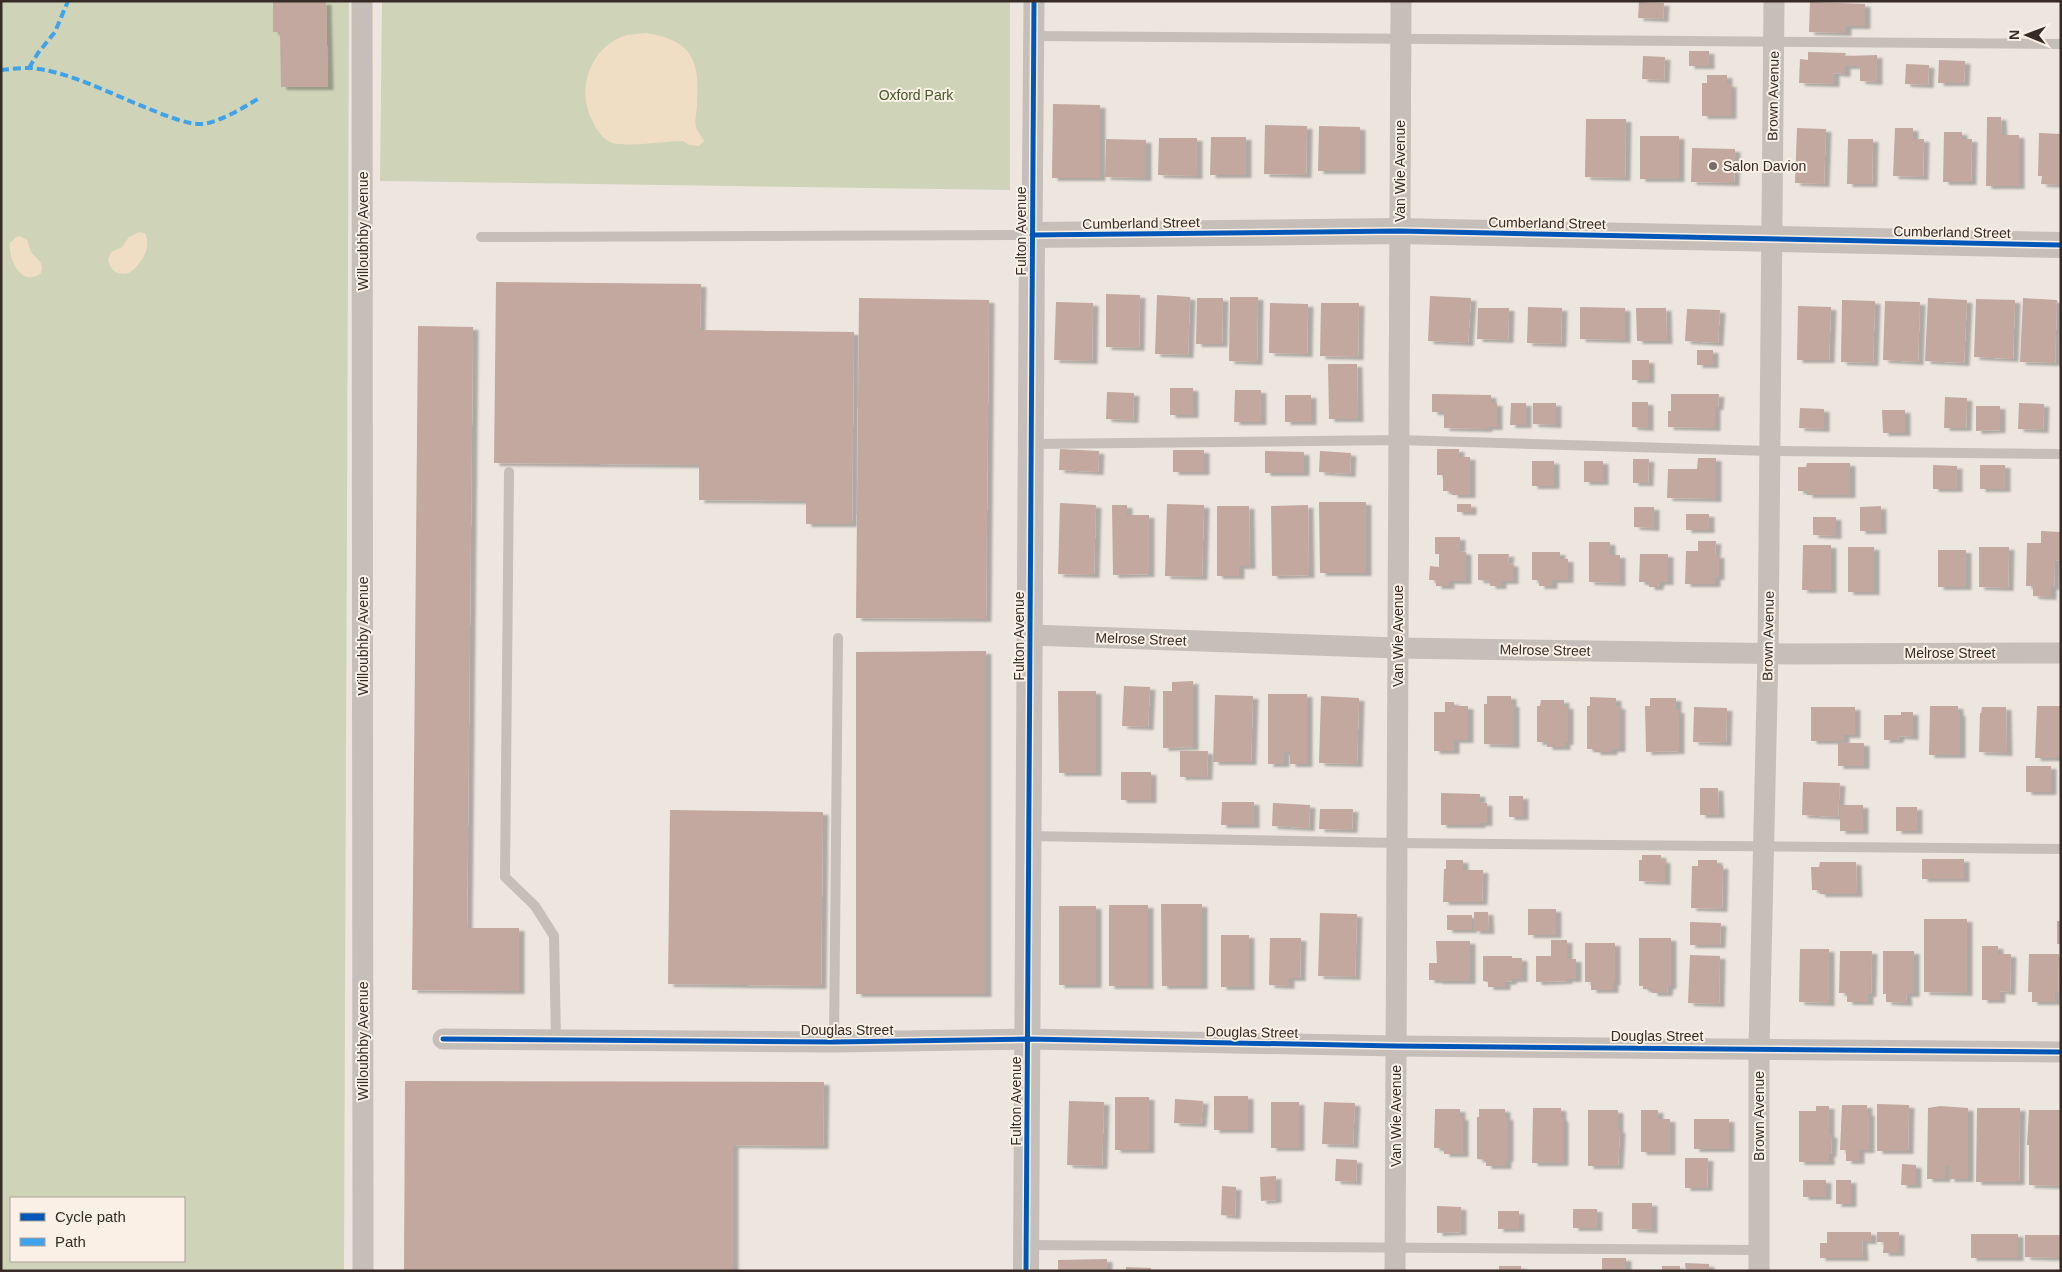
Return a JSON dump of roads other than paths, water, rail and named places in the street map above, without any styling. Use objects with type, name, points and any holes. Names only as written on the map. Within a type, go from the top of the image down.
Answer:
[{"type":"street","name":"Willoubhby Avenue","points":[[362,1],[363,1271]]},
{"type":"street","name":"Fulton Avenue","points":[[1026,1271],[1034,1]]},
{"type":"street","name":"Van Wie Avenue","points":[[1395,1271],[1401,1]]},
{"type":"street","name":"Brown Avenue","points":[[1759,1261],[1760,1048],[1768,652],[1774,1]]},
{"type":"street","name":"Cumberland Street","points":[[1032,235],[1399,232],[2061,245]]},
{"type":"street","name":"Melrose Street","points":[[1030,635],[1398,648],[2061,653]]},
{"type":"street","name":"Douglas Street","points":[[443,1039],[834,1042],[1028,1039],[1396,1046],[2061,1052]]},
{"type":"lane","points":[[1033,36],[1774,40],[2061,44]]},
{"type":"lane","points":[[481,237],[1032,235]]},
{"type":"lane","points":[[1031,444],[1399,440],[1770,451],[2061,454]]},
{"type":"lane","points":[[509,472],[505,877],[535,906],[554,936],[556,1040]]},
{"type":"lane","points":[[834,1042],[838,638]]},
{"type":"lane","points":[[1028,836],[1397,843],[2061,849]]},
{"type":"lane","points":[[1026,1245],[1395,1249],[1759,1261]]},
{"type":"place","name":"Salon Davion","points":[[1713,166]]},
{"type":"park label","name":"Oxford Park","points":[[916,95]]}]
